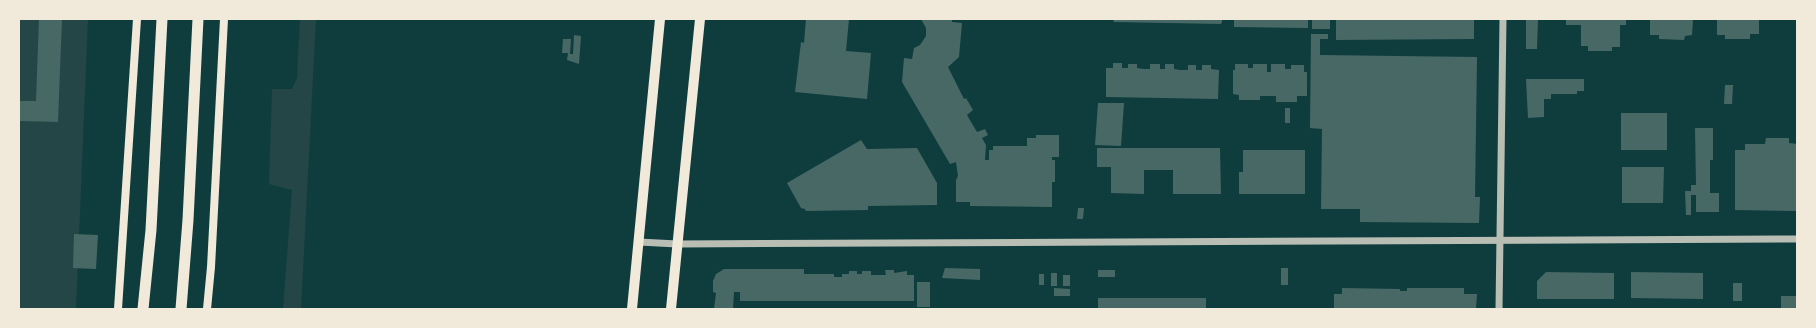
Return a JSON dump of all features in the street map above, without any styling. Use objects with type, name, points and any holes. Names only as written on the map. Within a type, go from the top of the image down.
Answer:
[{"type":"highway","points":[[143,309],[151,230],[162,19]]},
{"type":"highway","points":[[181,309],[188,220],[198,19]]},
{"type":"main road","points":[[118,309],[137,19]]},
{"type":"main road","points":[[207,309],[211,267],[224,19]]},
{"type":"main road","points":[[632,309],[660,19]]},
{"type":"main road","points":[[671,309],[686,172],[700,19]]},
{"type":"street","points":[[1500,309],[1499,239],[1503,19]]},
{"type":"street","points":[[639,242],[677,244],[1499,239],[1797,239]]},
{"type":"shaded area","points":[[19,19],[88,19],[76,309],[19,309]]},
{"type":"shaded area","points":[[300,19],[316,19],[301,309],[283,309],[292,190],[269,184],[272,89],[292,89],[297,78]]},
{"type":"building","points":[[39,19],[62,19],[58,122],[19,121],[19,101],[36,101]]},
{"type":"building","points":[[806,19],[849,19],[846,51],[871,53],[867,99],[795,92],[801,42],[804,43]]},
{"type":"building","points":[[921,19],[952,19],[952,22],[962,23],[959,57],[948,67],[964,99],[966,98],[973,110],[967,115],[977,132],[985,129],[988,135],[982,138],[986,145],[985,160],[989,160],[989,150],[993,150],[993,146],[1027,146],[1027,138],[1036,138],[1036,135],[1059,135],[1059,157],[1052,157],[1052,160],[1055,160],[1055,182],[1052,182],[1052,207],[970,206],[970,202],[956,202],[956,180],[958,176],[956,162],[950,164],[902,82],[904,58],[912,59],[914,48],[920,45],[926,36],[926,28]]},
{"type":"building","points":[[1113,19],[1222,19],[1222,22],[1221,24],[1114,22]]},
{"type":"building","points":[[1234,19],[1308,19],[1308,28],[1234,27]]},
{"type":"building","points":[[1312,19],[1330,19],[1330,29],[1312,29]]},
{"type":"building","points":[[1336,19],[1474,19],[1474,39],[1336,40]]},
{"type":"building","points":[[1526,19],[1538,19],[1537,49],[1526,49]]},
{"type":"building","points":[[1566,19],[1626,19],[1626,25],[1620,25],[1620,47],[1612,47],[1612,51],[1588,51],[1588,46],[1581,46],[1581,25],[1566,25]]},
{"type":"building","points":[[1650,19],[1693,19],[1692,35],[1685,36],[1684,40],[1659,39],[1659,35],[1650,35]]},
{"type":"building","points":[[1717,19],[1759,19],[1759,34],[1750,34],[1750,39],[1725,39],[1725,35],[1717,35]]},
{"type":"building","points":[[1311,34],[1328,34],[1328,39],[1320,39],[1320,55],[1477,57],[1475,197],[1480,197],[1479,223],[1360,222],[1360,209],[1321,209],[1322,129],[1310,128]]},
{"type":"building","points":[[574,35],[581,36],[579,64],[567,60],[568,53],[562,53],[563,39],[571,39],[570,54],[573,54]]},
{"type":"building","points":[[1113,63],[1122,63],[1122,68],[1128,68],[1128,64],[1137,64],[1137,68],[1144,69],[1150,69],[1150,64],[1160,64],[1160,69],[1165,69],[1165,64],[1174,64],[1174,69],[1180,70],[1188,70],[1188,65],[1196,65],[1196,70],[1202,70],[1202,65],[1211,65],[1211,69],[1219,70],[1218,99],[1106,97],[1106,68],[1113,68]]},
{"type":"building","points":[[1235,64],[1248,64],[1248,68],[1253,68],[1253,64],[1267,64],[1267,72],[1271,72],[1271,64],[1285,64],[1285,69],[1291,69],[1291,65],[1304,65],[1304,72],[1307,72],[1307,96],[1297,96],[1297,102],[1276,102],[1276,96],[1260,96],[1260,100],[1239,100],[1239,95],[1233,94],[1233,70],[1235,70]]},
{"type":"building","points":[[1526,79],[1584,79],[1584,91],[1577,91],[1577,94],[1551,94],[1551,99],[1544,99],[1544,117],[1528,118]]},
{"type":"building","points":[[1725,85],[1733,85],[1732,104],[1724,104]]},
{"type":"building","points":[[1098,103],[1124,103],[1121,146],[1095,145]]},
{"type":"building","points":[[1285,108],[1290,108],[1290,123],[1285,123]]},
{"type":"building","points":[[1621,113],[1667,113],[1667,150],[1621,150]]},
{"type":"building","points":[[1695,128],[1713,128],[1713,160],[1710,160],[1710,193],[1719,193],[1719,212],[1696,212],[1696,195],[1691,195],[1691,215],[1686,215],[1685,191],[1691,191],[1691,185],[1696,185]]},
{"type":"building","points":[[1766,138],[1789,138],[1789,143],[1797,144],[1797,211],[1735,210],[1735,150],[1745,150],[1745,144],[1765,144]]},
{"type":"building","points":[[861,140],[867,149],[917,148],[937,183],[937,205],[868,206],[868,210],[806,211],[805,209],[801,208],[787,183]]},
{"type":"building","points":[[1097,148],[1220,148],[1221,194],[1173,194],[1173,170],[1144,170],[1144,194],[1111,193],[1111,167],[1097,167]]},
{"type":"building","points":[[1243,150],[1305,150],[1305,194],[1239,194],[1239,172],[1243,172]]},
{"type":"building","points":[[1622,167],[1664,167],[1663,203],[1622,203]]},
{"type":"building","points":[[1078,208],[1084,208],[1083,219],[1077,219]]},
{"type":"building","points":[[74,234],[98,235],[96,269],[73,268]]},
{"type":"building","points":[[945,268],[980,269],[980,280],[942,278]]},
{"type":"building","points":[[1281,268],[1288,268],[1288,285],[1281,285]]},
{"type":"building","points":[[724,269],[804,269],[804,274],[834,274],[834,277],[842,277],[842,274],[849,274],[849,271],[857,271],[857,274],[862,274],[862,271],[871,271],[871,275],[886,275],[885,270],[894,270],[894,273],[907,271],[907,275],[914,275],[914,301],[740,301],[740,292],[734,292],[733,309],[714,309],[716,293],[713,292],[713,281],[716,274]]},
{"type":"building","points":[[1098,270],[1115,270],[1115,277],[1098,277]]},
{"type":"building","points":[[1546,272],[1614,273],[1614,299],[1537,299],[1537,281]]},
{"type":"building","points":[[1631,272],[1703,273],[1703,299],[1631,298]]},
{"type":"building","points":[[1051,273],[1057,273],[1057,286],[1051,286]]},
{"type":"building","points":[[1039,274],[1044,274],[1044,285],[1039,285]]},
{"type":"building","points":[[1063,275],[1070,275],[1070,286],[1063,286]]},
{"type":"building","points":[[917,282],[930,282],[930,307],[917,307]]},
{"type":"building","points":[[1733,283],[1742,283],[1742,301],[1733,301]]},
{"type":"building","points":[[1054,288],[1070,289],[1070,296],[1054,296]]},
{"type":"building","points":[[1342,288],[1400,289],[1400,291],[1407,291],[1407,288],[1464,288],[1464,294],[1477,294],[1476,309],[1334,309],[1334,294],[1342,294]]},
{"type":"building","points":[[1781,296],[1797,296],[1797,309],[1781,309]]},
{"type":"building","points":[[1098,298],[1206,298],[1206,309],[1098,309]]}]
